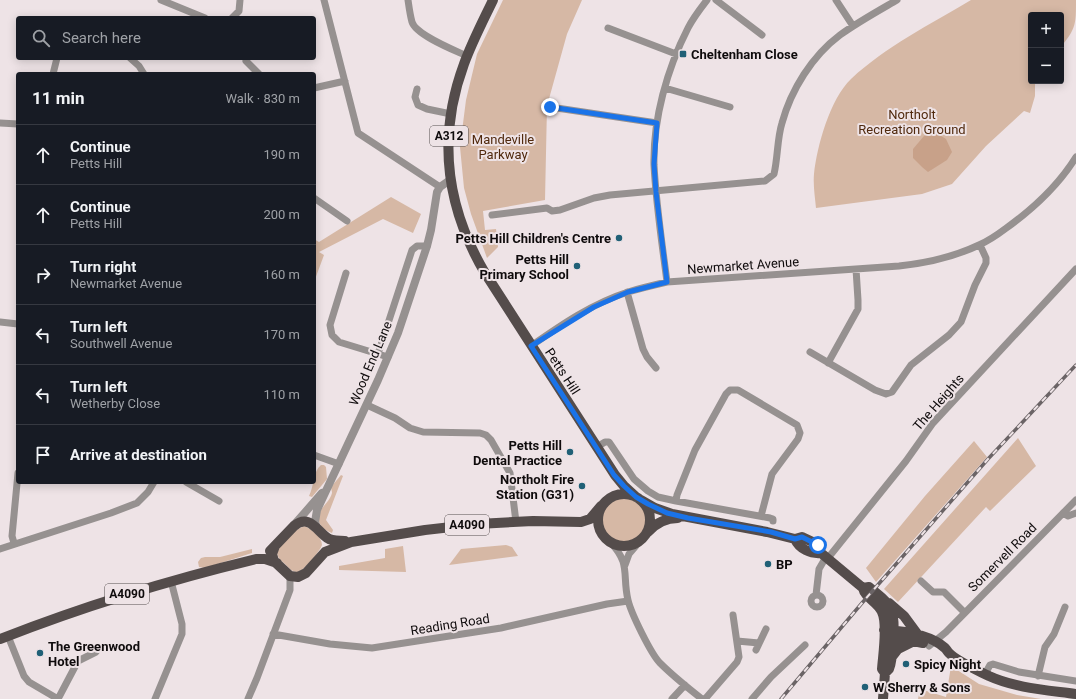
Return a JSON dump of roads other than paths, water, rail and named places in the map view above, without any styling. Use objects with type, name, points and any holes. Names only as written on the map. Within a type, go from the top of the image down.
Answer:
[{"type":"main road","name":"A312","points":[[450,180],[448,150],[455,93],[467,56],[493,0]]},
{"type":"main road","name":"Petts Hill","points":[[450,180],[457,210],[472,250],[485,273],[614,475],[624,486],[639,498],[662,511],[688,518],[771,532],[795,539],[802,537],[818,545],[825,556],[863,588]]},
{"type":"main road","points":[[604,503],[618,494],[639,498],[648,508],[650,518],[650,524],[644,537],[636,543],[621,546],[609,542],[600,532],[598,522],[599,511],[604,503],[616,487],[616,479],[614,475]]},
{"type":"main road","name":"A4090","points":[[577,522],[590,519],[604,503]]},
{"type":"main road","name":"Petts Hill","points":[[644,537],[654,526],[663,520],[688,518]]},
{"type":"main road","name":"A4090","points":[[325,552],[340,545],[359,540],[451,527],[550,520],[577,522],[590,526],[609,542]]},
{"type":"main road","points":[[275,546],[272,557],[287,573],[294,577],[298,577],[306,573],[325,552],[328,542],[325,536],[317,528],[308,522],[298,522],[294,526]]},
{"type":"main road","name":"Wood End Lane","points":[[275,546],[294,526]]},
{"type":"main road","name":"A4090","points":[[325,536],[333,540],[359,540]]},
{"type":"main road","name":"A4090","points":[[4,637],[82,608],[171,581],[256,559],[264,555],[275,546]]},
{"type":"main road","name":"A4090","points":[[256,559],[265,559],[277,564]]},
{"type":"main road","name":"A312","points":[[883,699],[884,673],[882,669],[889,633],[893,613],[885,601],[869,587],[863,588],[864,593],[883,613],[889,633],[891,658],[888,669],[884,673]]},
{"type":"main road","points":[[885,601],[900,612],[916,638]]},
{"type":"main road","points":[[889,633],[906,632],[916,638],[938,646],[985,674],[1020,685],[1076,694]]},
{"type":"main road","points":[[891,658],[898,649],[916,638]]},
{"type":"street","points":[[161,0],[200,16]]},
{"type":"street","points":[[234,16],[239,11],[240,0]]},
{"type":"street","points":[[324,0],[358,133],[440,187],[450,180]]},
{"type":"street","points":[[408,0],[412,22],[415,28],[425,35],[467,56]]},
{"type":"street","points":[[667,282],[654,164],[657,123],[665,88],[676,54],[689,26],[707,0]]},
{"type":"street","points":[[716,0],[762,35]]},
{"type":"street","points":[[836,0],[853,26]]},
{"type":"street","points":[[492,215],[547,208],[552,211],[560,210],[594,198],[765,182],[774,174],[782,122],[792,95],[800,80],[818,57],[839,36],[897,0]]},
{"type":"street","points":[[608,28],[676,54]]},
{"type":"street","points":[[54,72],[56,60]]},
{"type":"street","points":[[132,60],[143,72]]},
{"type":"street","points":[[246,60],[257,72]]},
{"type":"street","points":[[316,88],[345,81]]},
{"type":"street","points":[[665,88],[730,107]]},
{"type":"street","points":[[417,89],[415,97],[418,105],[427,109],[452,114]]},
{"type":"street","points":[[550,107],[657,123]]},
{"type":"street","points":[[0,123],[16,124]]},
{"type":"street","name":"Newmarket Avenue","points":[[531,346],[594,307],[628,292],[667,282],[925,263],[969,249],[980,245],[1029,212],[1054,187],[1076,157]]},
{"type":"street","name":"Wood End Lane","points":[[317,528],[314,522],[315,514],[327,486],[367,405],[398,333],[427,246],[436,196],[440,187]]},
{"type":"street","points":[[316,199],[347,221]]},
{"type":"street","points":[[810,352],[878,392],[886,394],[892,392],[912,365],[949,335],[961,322],[975,285],[986,263],[986,258],[980,245]]},
{"type":"street","name":"Wood End Lane","points":[[378,354],[412,250],[417,246],[427,246]]},
{"type":"street","points":[[828,362],[858,309],[856,269]]},
{"type":"street","name":"The Heights","points":[[816,595],[819,569],[825,556],[906,461],[933,423],[1076,269]]},
{"type":"street","points":[[346,273],[330,325],[332,335],[339,342],[388,357]]},
{"type":"street","points":[[628,292],[643,349],[647,357],[656,368]]},
{"type":"street","points":[[0,322],[16,324]]},
{"type":"street","points":[[676,501],[695,450],[726,394],[730,390],[738,390],[797,425],[800,433],[798,439],[772,474],[760,516]]},
{"type":"street","points":[[367,405],[395,418],[416,431],[480,433],[486,435],[491,440],[510,473],[516,522]]},
{"type":"street","points":[[597,447],[605,442],[608,442],[628,471],[643,487],[658,497],[772,518],[773,521]]},
{"type":"street","points":[[316,456],[339,464]]},
{"type":"street","points":[[14,543],[12,536],[17,484]]},
{"type":"street","points":[[0,549],[14,543],[111,513],[137,503],[148,492],[153,484]]},
{"type":"street","points":[[190,484],[219,500]]},
{"type":"street","name":"Wood End Lane","points":[[294,526],[327,486]]},
{"type":"street","name":"Somervell Road","points":[[938,646],[946,632],[964,612],[1076,500]]},
{"type":"street","points":[[1063,513],[1068,516],[1076,513]]},
{"type":"street","points":[[625,569],[627,558],[644,537]]},
{"type":"street","points":[[609,542],[621,555],[625,569],[628,601],[656,658],[685,685],[704,699],[738,662],[739,657],[733,616]]},
{"type":"street","points":[[248,699],[289,594],[291,586],[287,573]]},
{"type":"street","points":[[289,594],[293,587],[306,573]]},
{"type":"street","points":[[155,699],[182,634],[182,624],[171,581]]},
{"type":"street","points":[[921,581],[933,592],[944,592],[964,612]]},
{"type":"street","name":"Reading Road","points":[[273,634],[330,644],[372,648],[500,628],[607,604],[628,601]]},
{"type":"street","points":[[1038,676],[1045,647],[1056,630],[1065,607]]},
{"type":"street","points":[[756,650],[766,629]]},
{"type":"street","points":[[4,637],[24,676],[29,682],[58,699],[78,661],[96,652]]},
{"type":"street","points":[[737,641],[759,643]]},
{"type":"street","points":[[752,699],[771,677],[805,644]]},
{"type":"street","points":[[985,674],[992,664],[1038,676],[1076,681]]},
{"type":"street","points":[[672,699],[685,685]]},
{"type":"railway","points":[[781,699],[862,603],[988,459],[1076,365]]},
{"type":"place","name":"Cheltenham Close","points":[[683,54]]},
{"type":"place","name":"Petts Hill Children's Centre","points":[[619,238]]},
{"type":"place","name":"Petts Hill Primary School","points":[[577,266]]},
{"type":"place","name":"Petts Hill Dental Practice","points":[[570,452]]},
{"type":"place","name":"Northolt Fire Station (G31)","points":[[582,486]]},
{"type":"place","name":"BP","points":[[768,564]]},
{"type":"place","name":"The Greenwood Hotel","points":[[40,653]]},
{"type":"place","name":"Spicy Night","points":[[906,664]]},
{"type":"place","name":"W Sherry & Sons","points":[[865,687]]},
{"type":"park label","name":"Northolt Recreation Ground","points":[[912,122]]},
{"type":"park label","name":"Mandeville Parkway","points":[[503,146]]}]
